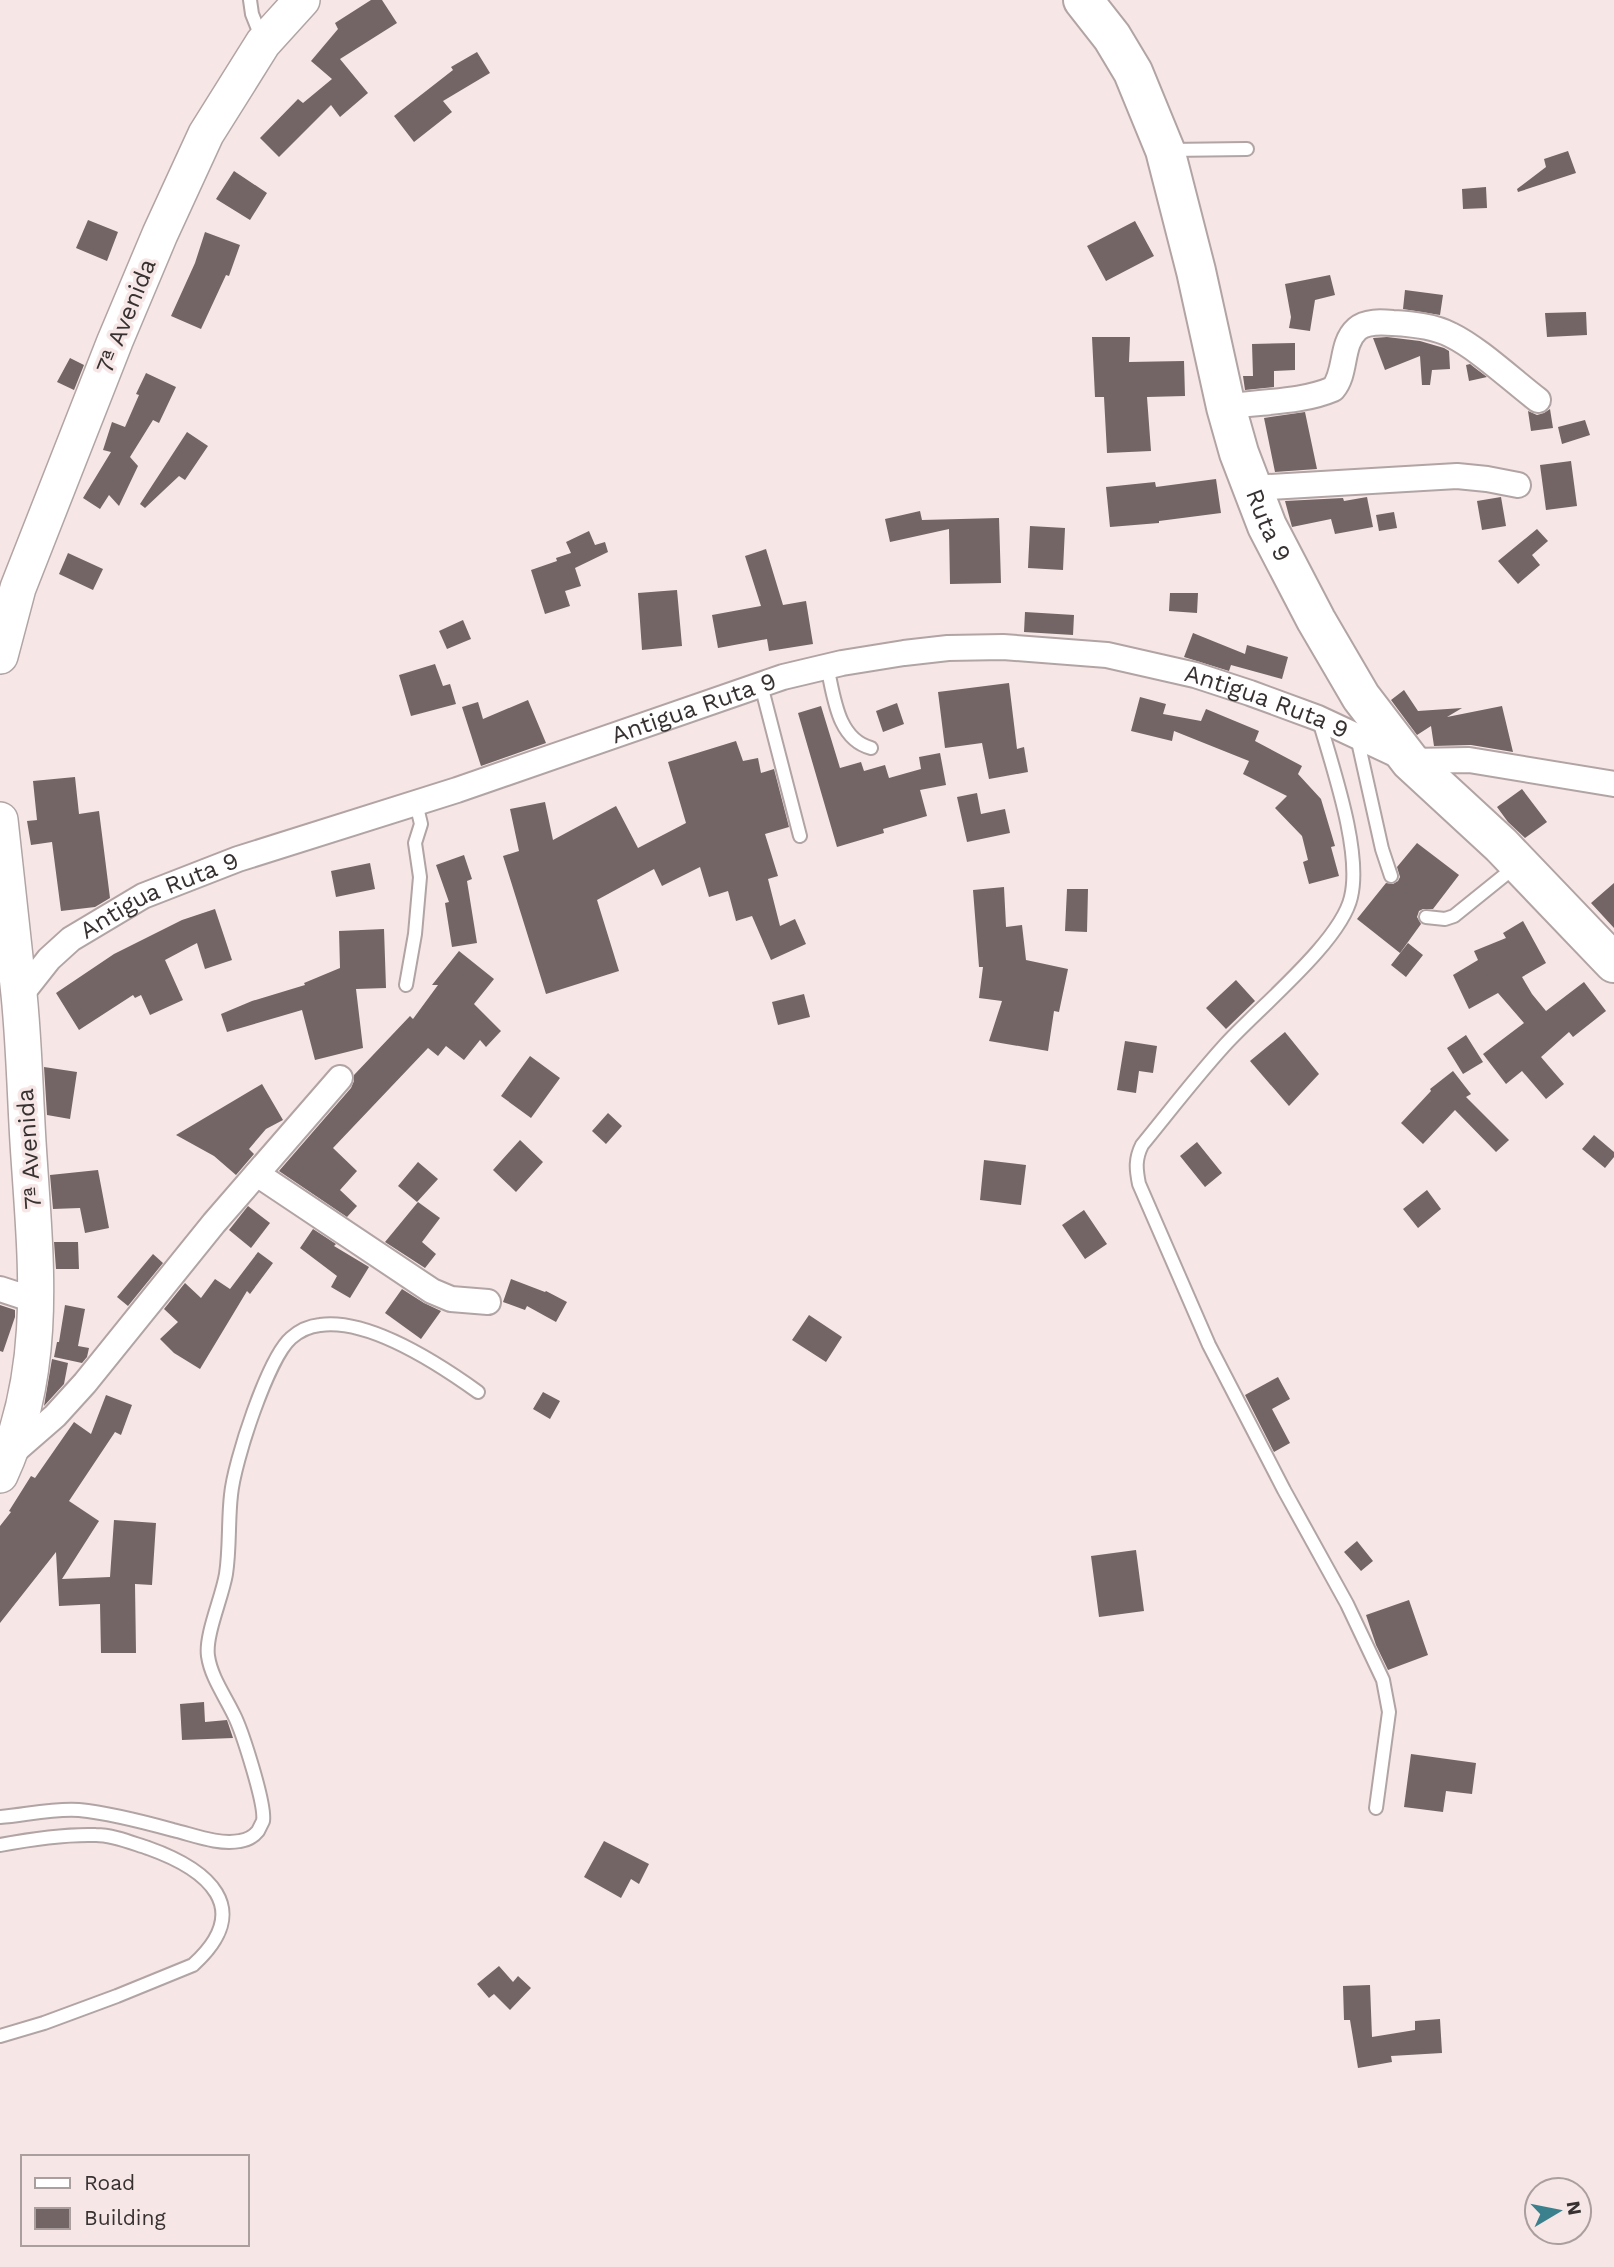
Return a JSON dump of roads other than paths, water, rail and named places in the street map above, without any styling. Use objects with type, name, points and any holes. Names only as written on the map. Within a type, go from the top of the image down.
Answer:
[{"type":"main road","name":"7ª Avenida","points":[[0,656],[18,588],[115,341],[206,134],[263,43],[302,0]]},
{"type":"main road","name":"Ruta 9","points":[[1083,0],[1112,37],[1133,72],[1165,150],[1239,453],[1267,526],[1316,620],[1361,697],[1410,761],[1518,864],[1614,963]]},
{"type":"main road","name":"7ª Avenida","points":[[0,820],[19,997],[37,1301],[34,1357],[24,1402],[4,1466]]},
{"type":"street","points":[[1226,407],[1247,403],[1272,403],[1334,389],[1338,384],[1350,340],[1356,330],[1368,323],[1423,327],[1453,336],[1538,400]]},
{"type":"street","points":[[1252,488],[1457,476],[1518,485]]},
{"type":"street","name":"Antigua Ruta 9","points":[[19,997],[49,959],[71,939],[144,896],[238,859],[416,803],[761,685],[827,666],[948,648],[1003,647],[1107,655],[1195,675],[1318,718],[1410,761]]},
{"type":"street","points":[[1410,761],[1469,760],[1614,784]]},
{"type":"street","points":[[4,1466],[78,1391],[147,1304],[340,1078]]},
{"type":"street","points":[[257,1174],[432,1291],[451,1299],[488,1302]]},
{"type":"street","points":[[0,1289],[37,1301]]},
{"type":"lane","points":[[250,0],[252,14],[263,43]]},
{"type":"lane","points":[[1165,150],[1247,149]]},
{"type":"lane","points":[[827,666],[844,730],[860,745],[871,748]]},
{"type":"lane","points":[[761,685],[800,836]]},
{"type":"lane","points":[[1318,718],[1346,821],[1353,867],[1352,894],[1348,908],[1326,941],[1224,1046],[1142,1145],[1136,1161],[1136,1170],[1139,1184],[1209,1345],[1347,1604],[1383,1679],[1389,1712],[1377,1808]]},
{"type":"lane","points":[[1357,736],[1382,849],[1391,876]]},
{"type":"lane","points":[[406,985],[415,934],[420,877],[415,843],[421,824],[416,803]]},
{"type":"lane","points":[[1426,918],[1445,919],[1454,916],[1518,864]]},
{"type":"lane","points":[[0,1817],[78,1810],[206,1839],[242,1841],[251,1837],[263,1820],[262,1807],[243,1736],[215,1679],[208,1658],[208,1643],[227,1570],[231,1492],[240,1452],[256,1406],[282,1349],[290,1338],[317,1325],[349,1326],[393,1341],[441,1365],[478,1392]]},
{"type":"lane","points":[[0,1845],[55,1837],[99,1835],[138,1844],[174,1857],[196,1870],[211,1883],[220,1897],[222,1913],[215,1938],[193,1965],[44,2023],[0,2036]]}]
